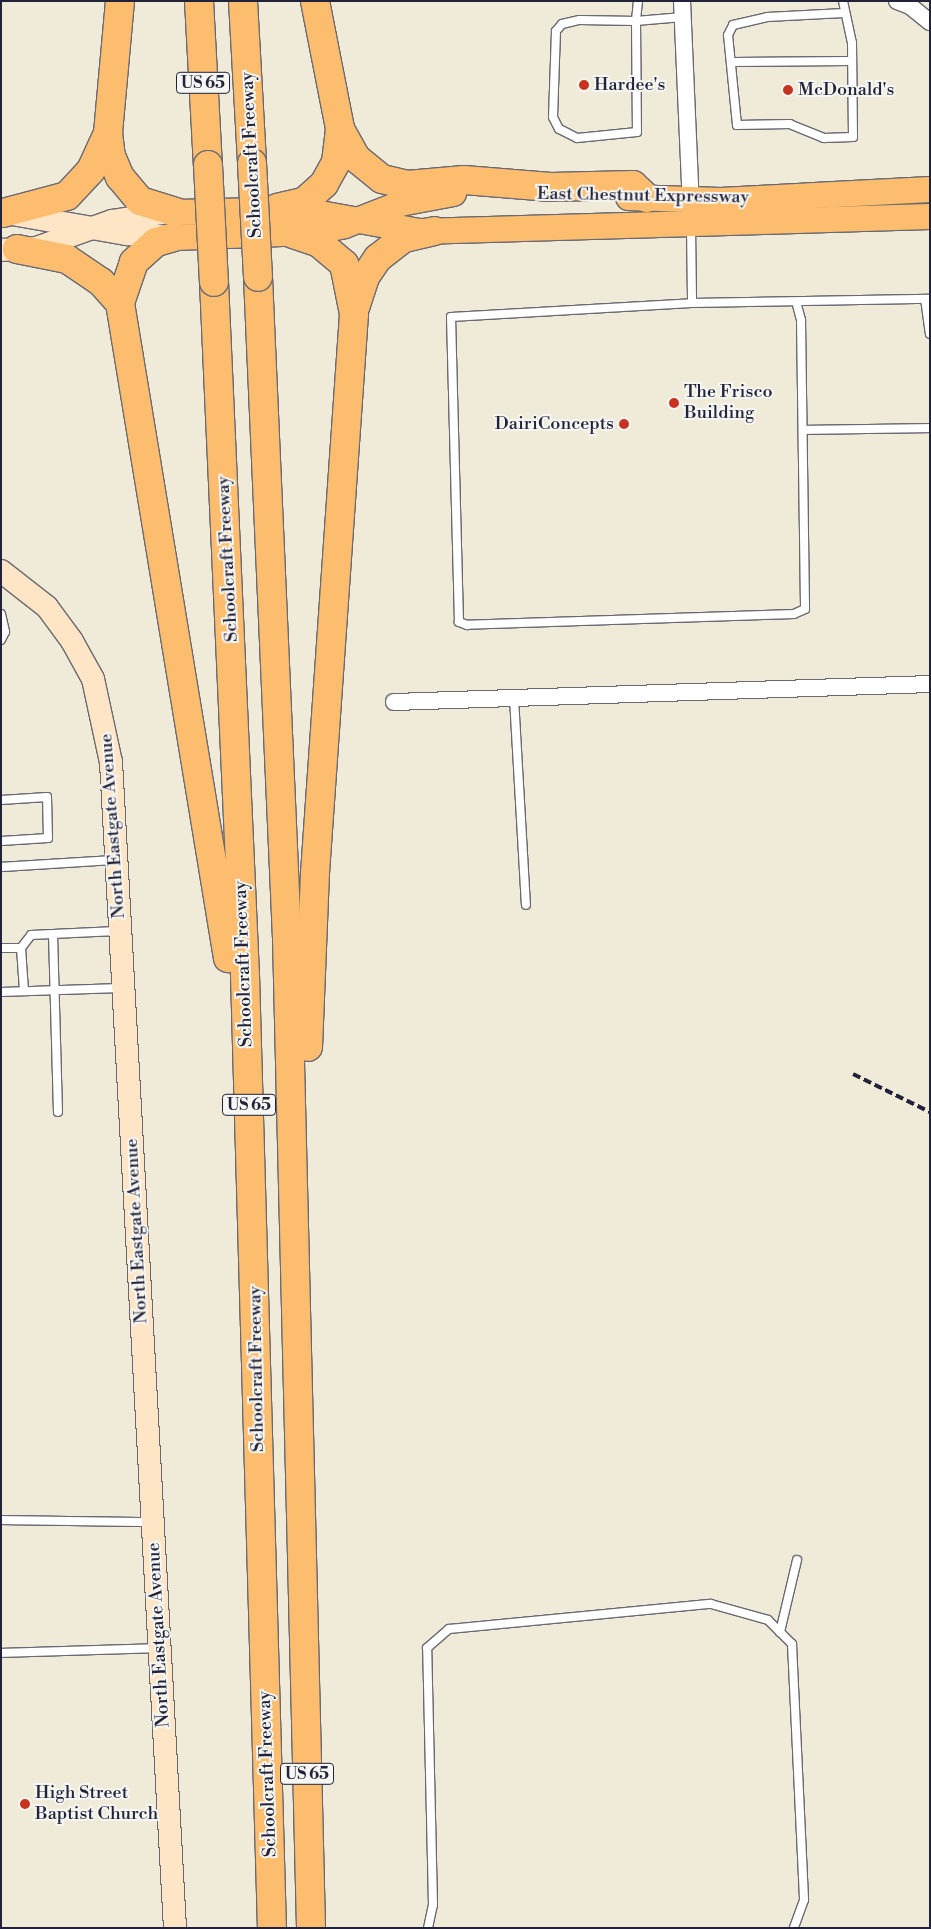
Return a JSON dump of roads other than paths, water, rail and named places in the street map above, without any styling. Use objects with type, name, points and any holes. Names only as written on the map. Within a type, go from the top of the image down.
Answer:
[{"type":"highway","points":[[120,1],[108,133],[112,156],[126,186],[148,206],[175,224],[134,262],[120,303],[222,906],[254,1262]]},
{"type":"highway","name":"Schoolcraft Freeway","points":[[199,1],[236,723],[254,1262],[272,1928]]},
{"type":"highway","name":"Schoolcraft Freeway","points":[[243,1],[258,277],[297,1242],[311,1928]]},
{"type":"highway","points":[[277,208],[304,202],[324,184],[336,162],[340,129],[315,1]]},
{"type":"highway","points":[[340,129],[363,166],[398,184],[464,180],[551,187],[633,185],[647,198]]},
{"type":"highway","points":[[2,212],[67,196],[91,170],[108,133]]},
{"type":"highway","points":[[297,1242],[310,1190],[312,924],[354,314],[365,277],[378,258],[404,238],[434,230]]},
{"type":"highway","points":[[293,234],[319,243],[344,264],[354,314]]},
{"type":"highway","points":[[9,250],[67,259],[101,282],[120,303]]},
{"type":"main road","name":"East Chestnut Expressway","points":[[722,211],[930,189]]},
{"type":"main road","name":"East Chestnut Expressway","points":[[175,224],[293,234],[360,218],[400,203],[461,192],[647,198],[691,211]]},
{"type":"main road","name":"East Chestnut Expressway","points":[[175,224],[277,208],[360,218],[404,229],[434,230],[691,211],[930,216]]},
{"type":"street","points":[[897,1],[910,6],[930,22]]},
{"type":"street","points":[[682,9],[691,211]]},
{"type":"street","name":"East Chestnut Expressway","points":[[2,212],[97,227],[128,234],[175,224]]},
{"type":"street","points":[[9,250],[36,248],[97,227]]},
{"type":"street","name":"North Eastgate Avenue","points":[[1,571],[47,607],[93,680],[111,762],[175,1928]]},
{"type":"street","points":[[394,702],[930,684]]},
{"type":"lane","points":[[638,1],[636,21],[636,132],[594,138],[569,135],[553,117],[551,96],[556,31],[562,24],[636,21],[682,9]]},
{"type":"lane","points":[[843,1],[844,13],[852,43],[850,61],[852,137],[824,138],[790,124],[737,125],[733,62],[728,35],[743,20],[844,13]]},
{"type":"lane","points":[[733,62],[850,61]]},
{"type":"lane","points":[[691,211],[692,303]]},
{"type":"lane","points":[[797,304],[801,320],[805,609],[772,615],[467,625],[459,622],[451,317],[692,303],[797,304],[928,299],[930,334]]},
{"type":"lane","points":[[803,430],[930,428]]},
{"type":"lane","points":[[1,614],[5,632],[1,640]]},
{"type":"lane","points":[[514,698],[526,905]]},
{"type":"lane","points":[[1,800],[46,797],[48,838],[1,840]]},
{"type":"lane","points":[[1,868],[116,859]]},
{"type":"lane","points":[[24,991],[21,948],[31,935],[120,930]]},
{"type":"lane","points":[[53,934],[58,1112]]},
{"type":"lane","points":[[1,948],[21,948]]},
{"type":"lane","points":[[1,992],[123,988]]},
{"type":"lane","points":[[1,1520],[153,1522]]},
{"type":"lane","points":[[780,1632],[796,1560]]},
{"type":"lane","points":[[428,1928],[433,1905],[427,1648],[449,1629],[711,1604],[768,1620],[792,1644],[804,1900],[794,1928]]},
{"type":"lane","points":[[1,1653],[160,1648]]},
{"type":"railway","points":[[853,1074],[930,1112]]},
{"type":"place","name":"Hardee's","points":[[584,85]]},
{"type":"place","name":"McDonald's","points":[[788,90]]},
{"type":"place","name":"The Frisco Building","points":[[674,403]]},
{"type":"place","name":"DairiConcepts","points":[[624,424]]},
{"type":"place","name":"High Street Baptist Church","points":[[25,1804]]}]
